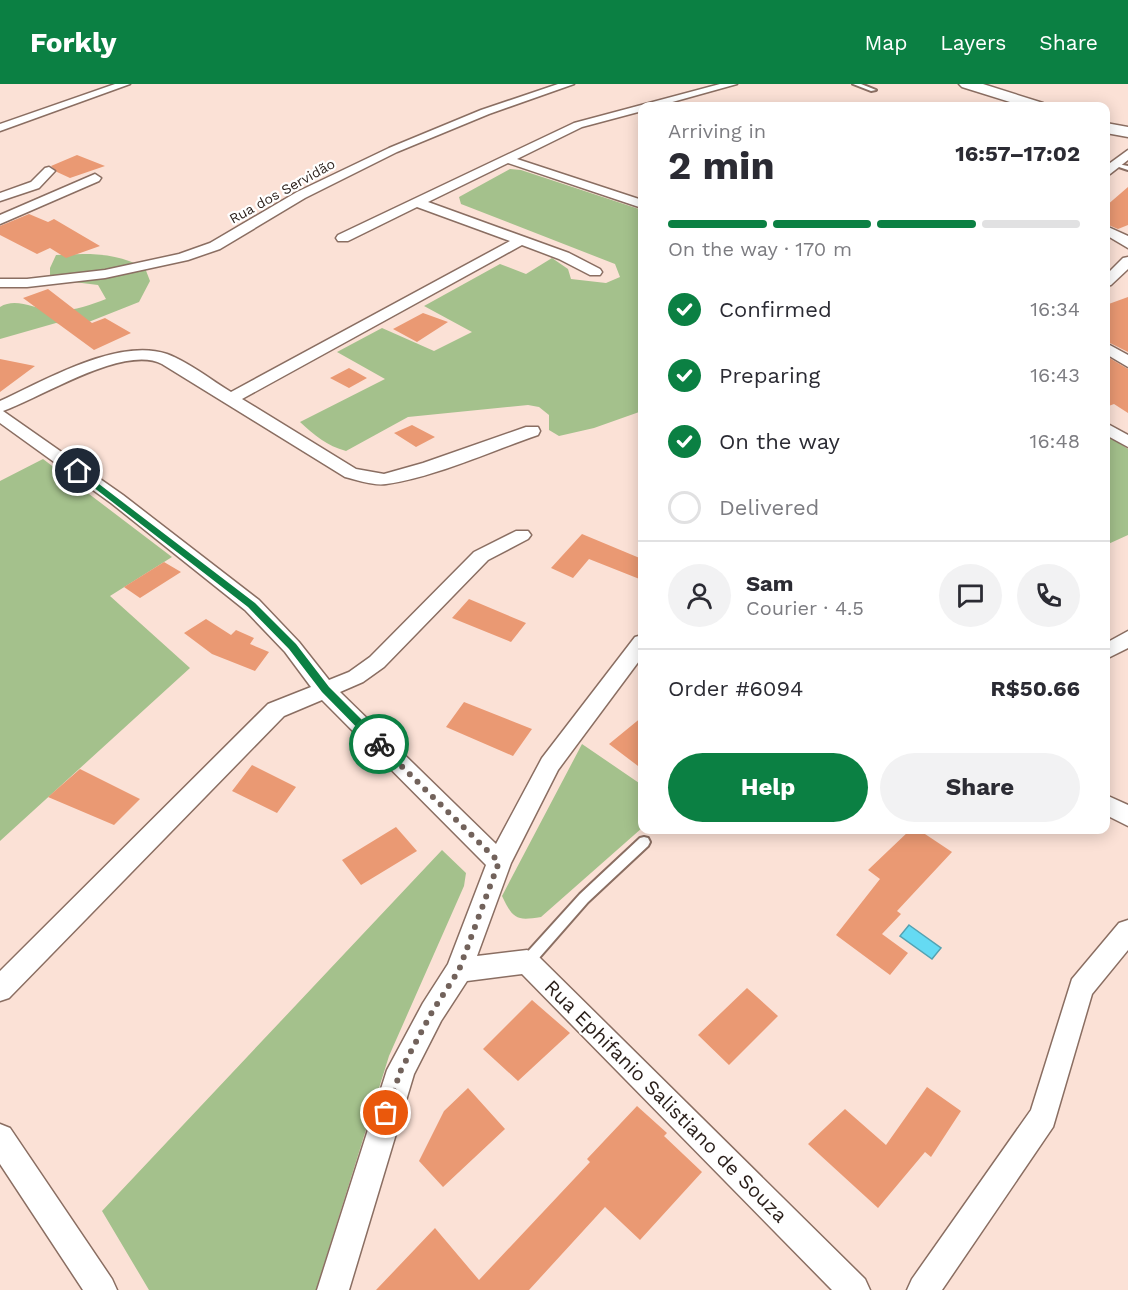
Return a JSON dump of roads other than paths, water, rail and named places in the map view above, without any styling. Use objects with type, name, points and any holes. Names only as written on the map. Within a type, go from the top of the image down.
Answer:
[{"type":"main road","points":[[967,84],[1024,102]]},
{"type":"main road","points":[[1110,129],[1128,132]]},
{"type":"street","points":[[0,128],[125,84]]},
{"type":"street","name":"Rua dos Servidão","points":[[0,283],[27,284],[105,274],[183,257],[215,246],[301,195],[393,150],[485,112],[569,84]]},
{"type":"street","points":[[664,102],[732,84]]},
{"type":"street","points":[[677,99],[685,102]]},
{"type":"street","points":[[343,238],[578,126],[638,108]]},
{"type":"street","points":[[1110,168],[1128,154]]},
{"type":"street","points":[[508,160],[638,203]]},
{"type":"street","points":[[0,197],[35,185],[49,171]]},
{"type":"street","points":[[0,220],[95,178]]},
{"type":"street","points":[[418,203],[564,256],[595,272]]},
{"type":"street","points":[[1110,232],[1128,244]]},
{"type":"street","points":[[230,399],[520,241]]},
{"type":"street","points":[[1110,246],[1128,252]]},
{"type":"street","points":[[1110,278],[1128,261]]},
{"type":"street","points":[[1110,351],[1128,362]]},
{"type":"street","points":[[0,407],[100,363],[138,355],[160,357],[351,473],[384,479],[429,467],[532,431]]},
{"type":"street","points":[[0,415],[117,499],[252,605],[292,647],[325,690],[499,862]]},
{"type":"street","points":[[1110,431],[1128,442]]},
{"type":"street","points":[[0,989],[276,710],[356,677],[377,662],[481,556],[522,535]]},
{"type":"street","points":[[1110,649],[1128,638]]},
{"type":"street","points":[[333,1290],[401,1070],[432,1012],[459,970],[499,862],[550,764],[638,647]]},
{"type":"street","points":[[1110,806],[1128,816]]},
{"type":"street","points":[[923,1290],[1043,1117],[1081,988],[1128,931]]},
{"type":"street","points":[[459,970],[527,962]]},
{"type":"street","name":"Rua Ephifanio Salistiano de Souza","points":[[527,962],[854,1290]]},
{"type":"street","points":[[0,1138],[101,1290]]},
{"type":"lane","points":[[856,84],[873,90]]},
{"type":"lane","points":[[1110,168],[1128,168]]},
{"type":"lane","points":[[527,962],[585,898],[644,842]]},
{"type":"water","points":[[909,925],[941,948],[932,959],[900,936]]}]
